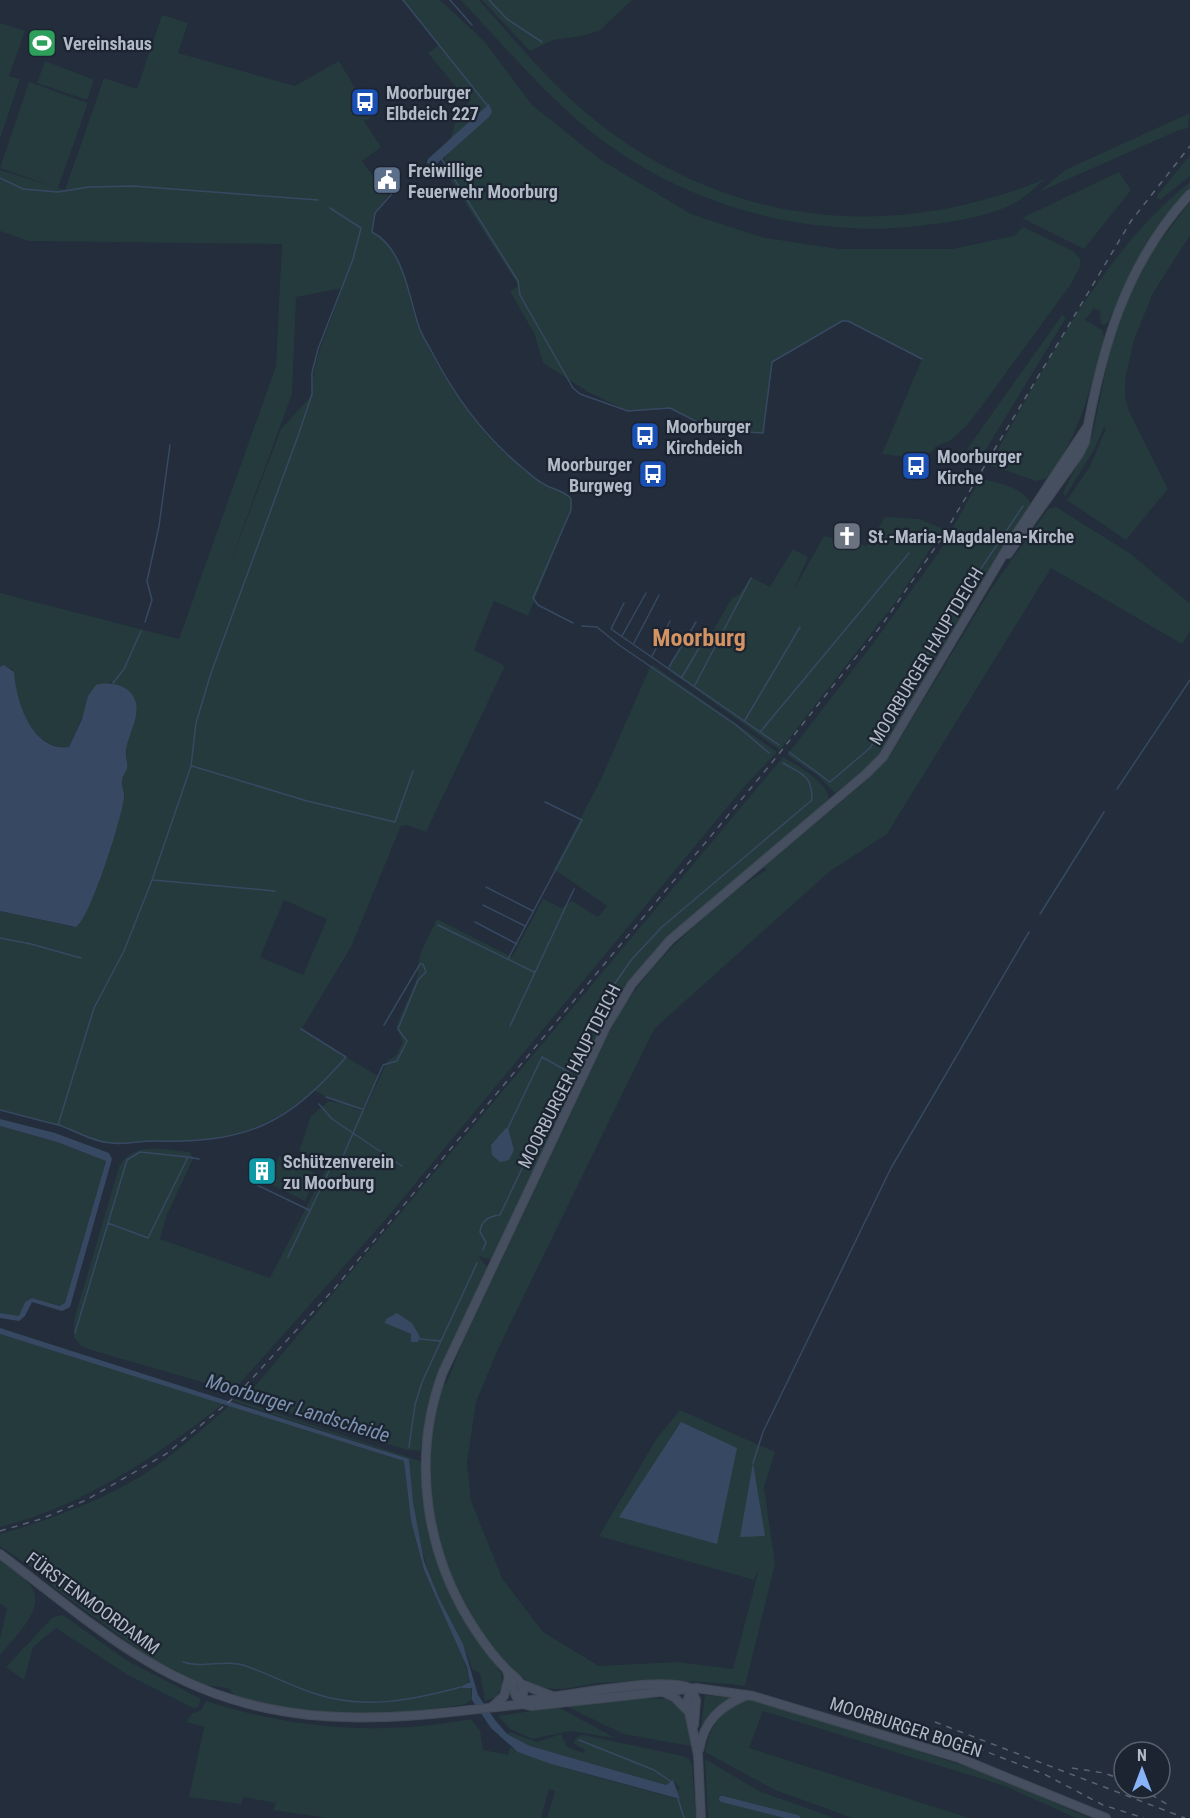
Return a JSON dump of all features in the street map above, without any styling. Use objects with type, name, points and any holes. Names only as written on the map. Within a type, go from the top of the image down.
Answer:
[{"type":"main road","name":"MOORBURGER HAUPTDEICH","points":[[521,1684],[508,1673],[478,1634],[455,1596],[439,1557],[430,1519],[426,1475],[427,1435],[435,1397],[449,1359],[606,1027],[632,984],[676,934],[878,763],[892,744],[1001,562],[1046,494],[1079,454],[1106,344],[1128,285],[1155,237],[1190,194]]},
{"type":"main road","name":"FÜRSTENMOORDAMM","points":[[0,1554],[147,1662],[222,1696],[277,1711],[343,1719],[414,1717],[491,1708],[503,1703],[531,1706],[691,1689]]},
{"type":"main road","name":"MOORBURGER HAUPTDEICH","points":[[508,1673],[516,1696],[523,1704]]},
{"type":"main road","points":[[503,1703],[508,1687],[508,1673]]},
{"type":"main road","points":[[523,1704],[521,1684],[556,1697]]},
{"type":"main road","name":"FÜRSTENMOORDAMM","points":[[523,1704],[556,1697],[659,1685],[679,1685],[691,1689]]},
{"type":"main road","points":[[691,1689],[688,1695],[689,1711],[698,1755],[701,1818]]},
{"type":"main road","points":[[691,1689],[696,1700],[694,1730]]},
{"type":"main road","name":"MOORBURGER BOGEN","points":[[691,1689],[749,1695],[959,1758],[1106,1818]]},
{"type":"main road","points":[[657,1691],[674,1697],[689,1711]]},
{"type":"main road","points":[[698,1755],[702,1735],[708,1723],[730,1703],[749,1695]]},
{"type":"green space","points":[[403,0],[440,0],[485,42],[532,105],[601,160],[691,214],[761,237],[838,249],[952,249],[1014,236],[1023,227],[1073,251],[1080,259],[1080,267],[1071,284],[967,425],[950,441],[936,446],[931,453],[910,452],[906,457],[882,454],[922,359],[848,321],[841,321],[772,362],[763,433],[713,430],[670,408],[628,411],[588,392],[543,363],[534,333],[510,291],[519,286],[442,167],[459,111],[469,103],[428,53],[439,45]]},
{"type":"green space","points":[[461,0],[479,0],[564,93],[596,121],[647,156],[700,183],[755,202],[812,213],[870,216],[928,212],[987,199],[1045,179],[1017,202],[990,213],[942,223],[897,228],[854,228],[811,224],[769,217],[727,205],[687,190],[649,171],[612,148],[547,92]]},
{"type":"green space","points":[[482,0],[632,0],[599,31],[553,40],[530,51]]},
{"type":"green space","points":[[162,15],[188,23],[178,53],[295,86],[339,61],[372,117],[364,121],[381,147],[362,161],[388,196],[375,213],[372,232],[392,249],[398,261],[415,317],[429,348],[464,406],[508,456],[534,478],[565,493],[571,499],[571,510],[528,616],[494,601],[474,650],[505,666],[426,832],[407,825],[401,826],[351,947],[301,1030],[378,1076],[363,1109],[352,1108],[364,1111],[388,1060],[396,1056],[403,1042],[396,1027],[417,978],[420,954],[437,919],[512,957],[543,899],[561,908],[572,901],[598,917],[607,906],[554,869],[601,779],[650,667],[653,665],[777,752],[744,787],[380,1226],[233,1391],[91,1350],[81,1346],[74,1337],[74,1320],[119,1167],[132,1153],[141,1150],[190,1152],[193,1159],[166,1217],[160,1239],[270,1278],[328,1165],[299,1151],[311,1116],[329,1101],[340,1104],[315,1091],[272,1119],[235,1134],[195,1140],[118,1143],[96,1140],[58,1125],[0,1110],[0,911],[74,927],[82,918],[98,886],[125,796],[121,783],[127,766],[126,748],[136,705],[130,692],[110,682],[86,708],[69,747],[48,743],[40,737],[33,730],[23,712],[16,692],[12,669],[0,667],[0,593],[179,639],[276,366],[282,244],[29,241],[0,231],[0,170],[65,190],[104,78],[137,89]],"holes":[[[342,288],[315,366],[312,395],[281,429],[227,571],[292,394],[296,297]],[[284,900],[327,919],[303,975],[260,957]]]},
{"type":"green space","points":[[0,23],[25,31],[9,76],[20,79],[0,139]]},
{"type":"green space","points":[[45,61],[94,80],[87,100],[37,83]]},
{"type":"green space","points":[[29,82],[88,103],[58,188],[0,168]]},
{"type":"green space","points":[[1190,113],[1188,128],[1039,192],[1065,170]]},
{"type":"green space","points":[[1190,155],[1190,176],[1160,200],[1156,197]]},
{"type":"green space","points":[[1119,172],[1131,190],[1084,249],[1022,218]]},
{"type":"green space","points":[[1190,182],[1190,189],[1169,212],[1141,253],[1108,322],[1101,324],[1100,311],[1094,308],[1085,320],[1102,330],[1104,337],[1089,393],[1076,427],[1049,478],[1036,481],[989,465],[1054,351],[1102,277],[1158,210]]},
{"type":"green space","points":[[1190,202],[1190,235],[1153,293],[1134,340],[1125,380],[1125,397],[1129,411],[1167,490],[1126,540],[1067,500],[1090,466],[1106,429],[1104,427],[1095,448],[1065,497],[1063,492],[1092,437],[1111,345],[1126,302],[1150,254]]},
{"type":"green space","points":[[1062,315],[1066,318],[983,454],[967,449]]},
{"type":"green space","points":[[980,479],[1016,490],[1023,494],[1032,505],[982,585],[977,582],[969,568],[967,569],[980,590],[881,754],[871,765],[835,793],[817,775],[787,755],[872,645],[939,552]]},
{"type":"green space","points":[[1056,507],[1131,554],[1190,604],[1190,631],[1182,644],[1051,568],[887,834],[829,872],[654,1029],[499,1347],[476,1402],[467,1463],[471,1501],[502,1578],[543,1632],[599,1666],[676,1662],[733,1669],[759,1569],[754,1580],[599,1536],[657,1438],[680,1410],[775,1452],[764,1487],[775,1564],[745,1686],[666,1681],[600,1683],[552,1689],[530,1682],[502,1659],[470,1616],[442,1553],[434,1520],[430,1485],[430,1451],[434,1417],[443,1383],[446,1384],[462,1344],[610,1031],[642,981],[681,938],[738,890],[767,870],[764,867],[865,782],[890,755],[991,589],[1048,509]]},
{"type":"green space","points":[[885,517],[920,519],[943,529],[898,599],[780,750],[668,670],[690,632],[707,641],[732,598],[739,595],[751,577],[770,587],[793,549],[808,557],[793,591],[824,536],[867,546]]},
{"type":"green space","points":[[783,757],[818,780],[829,800],[656,948],[608,1015],[492,1260],[478,1256],[488,1268],[438,1376],[427,1413],[420,1451],[407,1450],[246,1397]],"holes":[[[397,1313],[412,1323],[416,1342],[413,1341],[411,1334],[390,1325]]]},
{"type":"green space","points":[[0,1126],[57,1142],[106,1161],[65,1303],[58,1306],[32,1298],[25,1302],[21,1315],[18,1317],[0,1313]]},
{"type":"green space","points":[[279,1156],[317,1174],[305,1201],[262,1180],[269,1165],[275,1167]]},
{"type":"green space","points":[[0,1334],[224,1403],[173,1442],[90,1493],[31,1518],[0,1527]]},
{"type":"green space","points":[[235,1399],[420,1461],[427,1519],[437,1557],[451,1592],[501,1673],[503,1685],[496,1697],[485,1701],[480,1673],[472,1669],[432,1581],[418,1530],[409,1459],[233,1401]]},
{"type":"green space","points":[[230,1405],[404,1461],[411,1521],[424,1570],[461,1649],[470,1680],[462,1688],[471,1687],[472,1700],[463,1705],[380,1715],[306,1712],[238,1698],[228,1688],[204,1685],[154,1661],[52,1586],[54,1583],[0,1546],[0,1534],[85,1505],[145,1474],[180,1448]]},
{"type":"green space","points":[[0,1559],[32,1587],[35,1600],[34,1608],[25,1625],[0,1655],[0,1639],[7,1609],[0,1603]]},
{"type":"green space","points":[[63,1615],[126,1660],[201,1699],[198,1707],[193,1708],[128,1675],[56,1628],[33,1647],[24,1680],[6,1667],[53,1617]]},
{"type":"green space","points":[[705,1695],[732,1698],[712,1712],[701,1728]]},
{"type":"green space","points":[[637,1698],[670,1699],[687,1714],[691,1746],[623,1734],[566,1706]]},
{"type":"green space","points":[[749,1700],[765,1702],[977,1770],[1090,1818],[1076,1818],[1005,1786],[763,1711],[749,1748],[969,1818],[852,1818],[775,1790],[705,1752],[710,1734],[719,1719],[731,1708]]},
{"type":"green space","points":[[206,1701],[271,1718],[337,1727],[403,1727],[471,1719],[480,1731],[483,1750],[508,1755],[510,1747],[551,1764],[677,1799],[680,1799],[677,1790],[681,1789],[673,1781],[666,1785],[530,1746],[507,1734],[509,1732],[537,1742],[561,1734],[567,1747],[584,1753],[585,1750],[573,1743],[577,1737],[583,1735],[683,1756],[689,1759],[692,1765],[696,1818],[547,1818],[555,1791],[549,1789],[541,1818],[328,1818],[273,1810],[276,1803],[244,1797],[241,1804],[189,1797],[204,1727],[186,1722],[192,1714],[201,1710]]},
{"type":"green space","points":[[557,1707],[615,1738],[571,1731],[532,1739],[510,1729],[498,1716]]},
{"type":"green space","points":[[705,1759],[761,1792],[835,1818],[708,1818]]},
{"type":"water","points":[[489,104],[492,112],[489,117],[433,167],[427,163],[428,159]]},
{"type":"water","points":[[4,665],[14,672],[18,697],[28,722],[45,741],[56,746],[69,747],[82,719],[88,696],[96,685],[119,685],[129,691],[135,700],[135,718],[126,750],[127,768],[122,779],[124,796],[122,809],[97,888],[76,927],[0,911],[0,667]]},
{"type":"water","points":[[0,1119],[55,1133],[109,1153],[112,1159],[70,1307],[62,1311],[32,1302],[25,1316],[19,1321],[0,1318],[0,1313],[19,1316],[25,1302],[32,1298],[59,1306],[65,1303],[106,1161],[57,1142],[0,1126]]},
{"type":"water","points":[[508,1128],[514,1150],[509,1160],[500,1162],[492,1155],[491,1145]]},
{"type":"water","points":[[397,1313],[412,1323],[420,1337],[418,1342],[411,1342],[411,1334],[385,1323],[386,1319]]},
{"type":"water","points":[[0,1328],[409,1459],[413,1502],[424,1561],[439,1598],[463,1644],[478,1695],[495,1720],[507,1734],[530,1746],[666,1785],[673,1780],[680,1799],[551,1764],[518,1752],[491,1728],[472,1700],[472,1688],[462,1688],[470,1682],[467,1667],[424,1570],[411,1521],[404,1461],[0,1334]]},
{"type":"water","points":[[681,1422],[737,1448],[717,1544],[619,1517]]},
{"type":"water","points":[[753,1463],[765,1536],[740,1537]]},
{"type":"waterway","points":[[403,0],[487,105]]},
{"type":"waterway","points":[[450,0],[472,25]]},
{"type":"waterway","points":[[489,0],[507,19],[542,42]]},
{"type":"waterway","points":[[441,158],[518,281],[520,295],[573,388],[580,394],[628,411],[670,408],[713,430],[763,433],[772,362],[842,321],[848,321],[922,359]]},
{"type":"waterway","points":[[0,178],[23,189],[58,192],[89,187],[133,186],[318,200]]},
{"type":"waterway","points":[[397,188],[375,213],[372,232],[382,239],[398,260],[419,328],[443,372],[474,418],[511,458],[536,480],[565,493],[571,499],[571,510],[533,598],[538,605],[573,623]]},
{"type":"waterway","points":[[0,1110],[58,1125],[94,1008],[124,951],[152,880],[191,766],[196,723],[211,673],[298,436],[312,394],[312,373],[318,349],[353,259],[361,228],[330,208]]},
{"type":"waterway","points":[[145,622],[152,600],[147,581],[159,526],[170,445]]},
{"type":"waterway","points":[[978,573],[1023,506]]},
{"type":"waterway","points":[[761,731],[909,553]]},
{"type":"waterway","points":[[695,685],[751,578]]},
{"type":"waterway","points":[[789,752],[830,782],[870,748],[968,587]]},
{"type":"waterway","points":[[622,636],[646,593]]},
{"type":"waterway","points":[[634,643],[659,595]]},
{"type":"waterway","points":[[624,603],[611,629],[779,745]]},
{"type":"waterway","points":[[652,656],[670,621]]},
{"type":"waterway","points":[[669,667],[696,622]]},
{"type":"waterway","points":[[582,626],[597,627],[619,645],[736,725],[769,753]]},
{"type":"waterway","points":[[745,720],[800,627]]},
{"type":"waterway","points":[[113,683],[124,669],[141,631]]},
{"type":"waterway","points":[[682,677],[709,631]]},
{"type":"waterway","points":[[1117,789],[1190,680]]},
{"type":"waterway","points":[[483,1250],[486,1242],[480,1232],[482,1224],[492,1216],[500,1215],[599,1006],[632,959],[662,927],[812,800],[808,780],[801,773],[783,763]]},
{"type":"waterway","points":[[192,766],[307,801],[395,822],[413,771]]},
{"type":"waterway","points":[[508,959],[582,820],[545,802]]},
{"type":"waterway","points":[[1040,914],[1104,812]]},
{"type":"waterway","points":[[153,880],[275,891]]},
{"type":"waterway","points":[[486,887],[533,911]]},
{"type":"waterway","points":[[510,1026],[574,889]]},
{"type":"waterway","points":[[483,905],[525,926]]},
{"type":"waterway","points":[[475,922],[517,944]]},
{"type":"waterway","points":[[438,925],[534,972]]},
{"type":"waterway","points":[[753,1463],[763,1432],[891,1168],[1029,932]]},
{"type":"waterway","points":[[0,938],[81,958]]},
{"type":"waterway","points":[[340,1163],[383,1065],[397,1061],[407,1041],[398,1029],[418,980],[426,972],[423,964],[420,964],[384,1025]]},
{"type":"waterway","points":[[59,1125],[98,1141],[117,1143],[216,1138],[263,1125],[284,1114],[304,1099],[346,1057],[301,1029]]},
{"type":"waterway","points":[[508,1128],[542,1057],[567,1071]]},
{"type":"waterway","points":[[326,1097],[362,1109]]},
{"type":"waterway","points":[[319,1104],[332,1119],[402,1166]]},
{"type":"waterway","points":[[75,1333],[127,1160],[140,1152],[188,1157],[148,1238],[108,1223]]},
{"type":"waterway","points":[[188,1157],[199,1159]]},
{"type":"waterway","points":[[288,1257],[330,1169],[293,1158]]},
{"type":"waterway","points":[[257,1185],[309,1210]]},
{"type":"waterway","points":[[409,1447],[415,1405],[422,1382],[477,1263]]},
{"type":"waterway","points":[[420,1339],[441,1341]]},
{"type":"waterway","points":[[183,1662],[198,1665],[236,1663],[316,1694],[352,1701],[407,1699],[461,1687]]},
{"type":"waterway","points":[[579,1740],[654,1770],[673,1783]]},
{"type":"waterway","points":[[678,1799],[684,1818]]},
{"type":"waterway","points":[[722,1799],[797,1818]]},
{"type":"railway","points":[[0,1531],[41,1519],[86,1500],[166,1454],[236,1396],[334,1289],[770,765],[884,622],[941,539],[1131,221],[1190,146]]},
{"type":"railway","points":[[935,1722],[1185,1818]]},
{"type":"railway","points":[[933,1731],[1044,1774],[1103,1805],[1144,1818]]},
{"type":"railway","points":[[1072,1768],[1112,1776]]},
{"type":"railway","points":[[1160,1800],[1168,1805]]},
{"type":"place","name":"Vereinshaus","points":[[42,43]]},
{"type":"place","name":"Moorburger Elbdeich 227","points":[[365,102]]},
{"type":"place","name":"Freiwillige Feuerwehr Moorburg","points":[[387,180]]},
{"type":"place","name":"Moorburger Kirchdeich","points":[[645,436]]},
{"type":"place","name":"Moorburger Kirche","points":[[916,466]]},
{"type":"place","name":"Moorburger Burgweg","points":[[653,474]]},
{"type":"place","name":"St.-Maria-Magdalena-Kirche","points":[[847,536]]},
{"type":"place","name":"Schützenverein zu Moorburg","points":[[262,1171]]},
{"type":"district","name":"Moorburg","points":[[699,638]]},
{"type":"water label","name":"Moorburger Landscheide","points":[[298,1408]]}]
